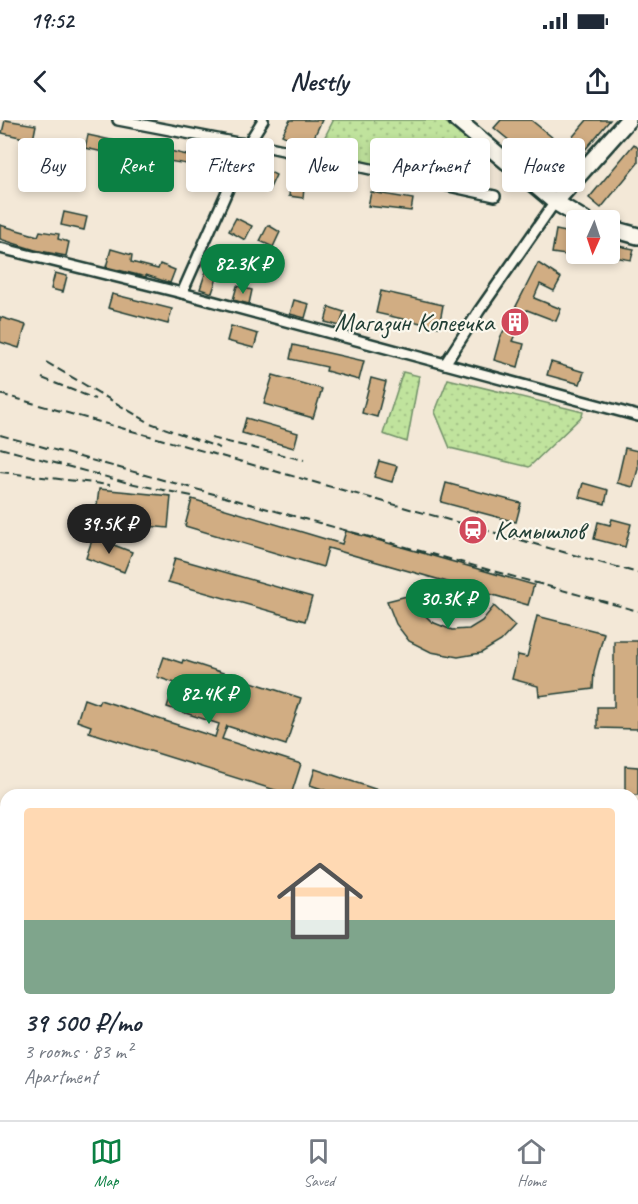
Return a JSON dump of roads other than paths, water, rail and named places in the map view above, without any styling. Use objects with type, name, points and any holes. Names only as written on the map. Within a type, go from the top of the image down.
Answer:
[{"type":"main road","points":[[457,120],[555,202],[568,210]]},
{"type":"main road","points":[[555,202],[628,120]]},
{"type":"main road","points":[[620,231],[638,236]]},
{"type":"street","points":[[118,120],[216,138]]},
{"type":"street","points":[[252,138],[263,120]]},
{"type":"street","points":[[274,149],[495,196]]},
{"type":"street","points":[[182,293],[227,192]]},
{"type":"street","points":[[445,364],[555,202]]},
{"type":"street","points":[[0,248],[182,293],[638,417]]},
{"type":"railway","points":[[46,362],[150,423],[220,448]]},
{"type":"railway","points":[[42,378],[95,399]]},
{"type":"railway","points":[[0,394],[638,573]]},
{"type":"railway","points":[[0,435],[638,611]]},
{"type":"railway","points":[[211,438],[304,460]]},
{"type":"railway","points":[[0,448],[125,482],[192,496]]},
{"type":"railway","points":[[0,472],[110,485]]},
{"type":"place","name":"Магазин Копеечка","points":[[515,322]]},
{"type":"place","name":"Камышлов","points":[[473,530]]}]
